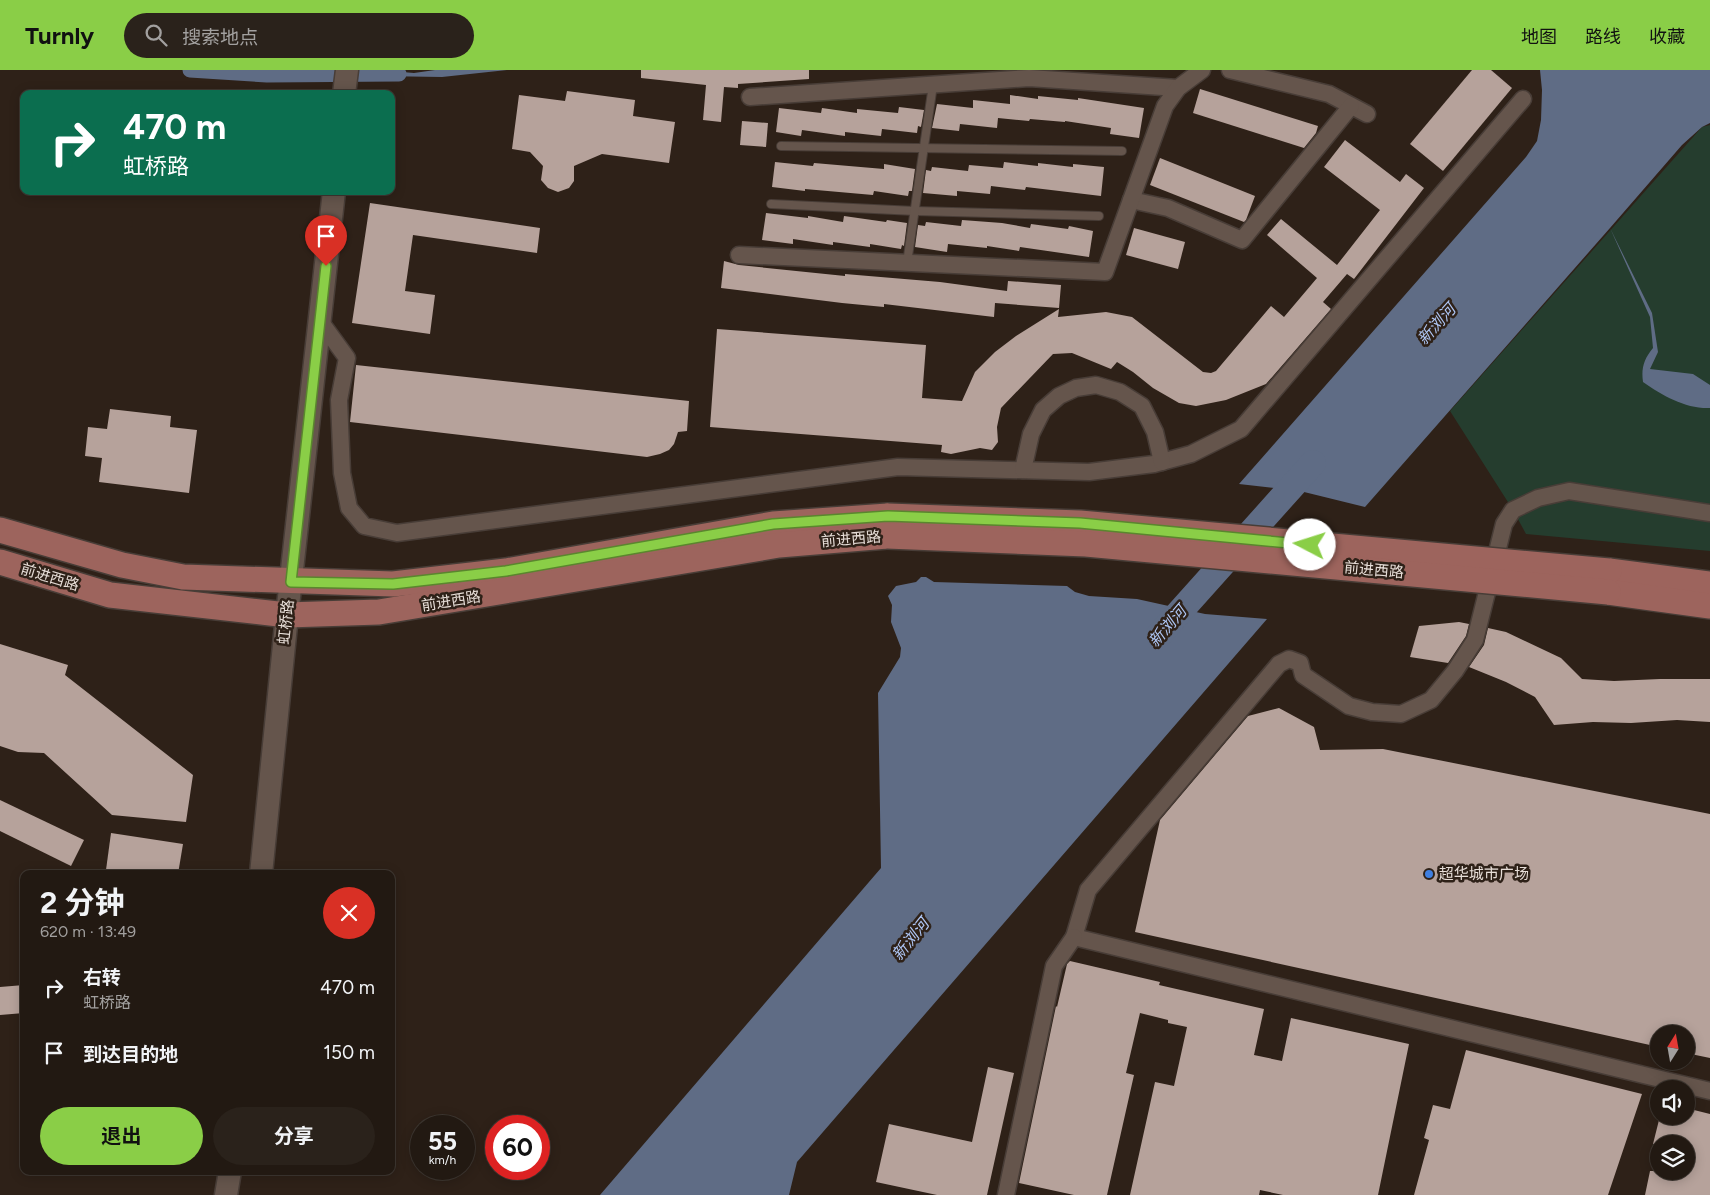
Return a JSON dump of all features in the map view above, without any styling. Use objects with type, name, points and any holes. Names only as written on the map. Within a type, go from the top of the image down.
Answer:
[{"type":"main road","name":"前进西路","points":[[0,530],[122,565],[183,577],[291,582],[393,584],[506,571],[773,524],[887,526],[1086,544],[1609,581],[1710,584]]},
{"type":"main road","name":"前进西路","points":[[0,562],[110,595],[287,615],[380,612],[504,593],[887,526]]},
{"type":"main road","name":"前进西路","points":[[1609,581],[1710,606]]},
{"type":"street","points":[[344,90],[347,70]]},
{"type":"street","points":[[739,255],[1105,272],[1164,106],[1178,88],[1202,70]]},
{"type":"street","points":[[1230,70],[1329,94],[1367,114]]},
{"type":"street","points":[[750,97],[1029,78],[1178,88]]},
{"type":"street","points":[[320,321],[347,358],[339,400],[342,473],[350,508],[364,526],[397,533],[898,467],[1089,472],[1162,462],[1191,454],[1241,429],[1523,99]]},
{"type":"street","points":[[1131,200],[1168,208],[1242,240],[1351,106]]},
{"type":"street","name":"虹桥路","points":[[261,870],[287,615],[334,195]]},
{"type":"street","points":[[1023,470],[1031,434],[1043,410],[1059,396],[1076,388],[1096,385],[1120,392],[1142,406],[1155,432],[1162,462]]},
{"type":"street","points":[[1006,1195],[1054,966],[1074,937],[1088,890],[1279,664],[1289,659],[1300,663],[1303,675],[1349,706],[1372,712],[1401,714],[1431,700],[1455,671],[1475,640],[1504,524],[1513,510],[1538,498],[1569,491],[1710,513]]},
{"type":"street","points":[[1074,937],[1710,1091]]},
{"type":"street","points":[[226,1195],[229,1175]]},
{"type":"lane","points":[[907,263],[933,85]]},
{"type":"lane","points":[[780,146],[1122,150]]},
{"type":"lane","points":[[770,204],[915,211],[1099,216]]},
{"type":"green space","points":[[1710,125],[1710,551],[1526,534],[1513,510],[1450,411],[1702,127]]},
{"type":"water","points":[[379,70],[414,73],[435,70],[507,70],[442,77],[378,76]]},
{"type":"water","points":[[1540,70],[1710,70],[1710,123],[1702,127],[1682,145],[1365,507],[1300,491],[1239,484],[1526,157],[1537,141],[1541,120],[1542,90]]},
{"type":"water","points":[[1610,228],[1652,313],[1658,352],[1650,369],[1693,374],[1710,385],[1710,408],[1701,408],[1675,401],[1643,382],[1642,372],[1644,364],[1653,348],[1650,317]]},
{"type":"water","points":[[921,577],[926,577],[934,582],[1067,586],[1075,592],[1089,596],[1137,599],[1205,614],[1267,619],[797,1162],[789,1195],[600,1195],[881,868],[878,693],[900,657],[901,648],[891,622],[892,605],[888,596],[896,586],[916,582]]},
{"type":"building","points":[[641,70],[809,70],[809,79],[738,84],[738,88],[724,87],[721,122],[703,120],[706,85],[641,78]]},
{"type":"building","points":[[1472,70],[1491,70],[1512,88],[1443,171],[1410,144]]},
{"type":"building","points":[[1200,89],[1318,126],[1316,133],[1304,148],[1193,113]]},
{"type":"building","points":[[567,91],[635,100],[633,116],[675,122],[669,163],[602,154],[574,166],[574,181],[569,188],[558,192],[548,188],[541,180],[543,166],[530,152],[512,149],[519,95],[565,101]]},
{"type":"building","points":[[1010,95],[1038,99],[1038,96],[1078,100],[1078,98],[1144,108],[1139,138],[1110,134],[1111,128],[1065,121],[1030,119],[1029,121],[998,118],[997,128],[960,124],[959,131],[932,128],[937,104],[973,108],[973,100],[1010,104]]},
{"type":"building","points":[[899,107],[924,110],[921,127],[918,126],[917,133],[882,129],[881,136],[845,132],[845,136],[802,130],[801,136],[776,132],[779,108],[821,113],[822,108],[857,113],[857,109],[898,113]]},
{"type":"building","points":[[742,121],[768,123],[766,147],[740,145]]},
{"type":"building","points":[[1345,140],[1400,182],[1406,174],[1424,188],[1354,279],[1347,274],[1323,302],[1331,309],[1266,384],[1226,400],[1196,406],[1179,403],[1153,388],[1117,362],[1111,369],[1072,353],[1053,354],[1001,408],[997,427],[998,442],[992,450],[980,448],[951,454],[941,452],[942,445],[710,427],[717,329],[926,345],[922,398],[962,401],[975,372],[995,352],[1016,336],[1059,309],[1058,317],[1106,312],[1132,317],[1203,372],[1211,373],[1216,371],[1271,306],[1284,317],[1317,278],[1267,235],[1281,219],[1337,265],[1380,210],[1324,167]]},
{"type":"building","points":[[1160,158],[1255,196],[1246,220],[1244,222],[1150,185]]},
{"type":"building","points":[[775,162],[813,166],[814,163],[884,169],[884,164],[915,169],[912,191],[909,191],[908,196],[874,191],[873,195],[772,187]]},
{"type":"building","points":[[1004,162],[1038,166],[1038,163],[1073,167],[1073,164],[1104,167],[1101,196],[1026,187],[1025,190],[991,186],[990,194],[957,191],[957,196],[923,193],[926,170],[931,171],[932,167],[968,171],[969,165],[1003,168]]},
{"type":"building","points":[[370,203],[540,228],[537,253],[413,235],[405,291],[435,295],[430,334],[352,323]]},
{"type":"building","points":[[766,213],[808,218],[808,216],[843,222],[844,216],[907,223],[904,246],[902,245],[901,249],[870,244],[870,247],[833,242],[833,245],[793,239],[793,244],[762,240]]},
{"type":"building","points":[[962,220],[1002,223],[1030,228],[1031,224],[1068,229],[1069,226],[1093,231],[1089,257],[1020,247],[1019,251],[987,246],[987,248],[948,244],[947,252],[915,247],[918,225],[925,226],[926,222],[961,226]]},
{"type":"building","points":[[1134,228],[1185,242],[1178,269],[1126,255]]},
{"type":"building","points":[[724,261],[739,265],[845,276],[845,274],[940,282],[1007,291],[1008,281],[1061,285],[1059,308],[995,303],[994,317],[884,304],[884,307],[842,303],[721,288]]},
{"type":"building","points":[[356,365],[689,401],[687,431],[678,432],[674,444],[669,450],[647,457],[350,422]]},
{"type":"building","points":[[110,409],[171,416],[170,427],[197,430],[189,493],[99,482],[102,458],[85,456],[88,427],[107,429]]},
{"type":"building","points":[[1459,622],[1469,624],[1466,636],[1448,663],[1410,657],[1419,626]]},
{"type":"building","points":[[1488,628],[1506,632],[1561,658],[1582,679],[1614,681],[1710,679],[1710,722],[1677,720],[1554,725],[1535,697],[1506,682],[1469,667],[1484,645]]},
{"type":"building","points":[[0,644],[68,665],[65,675],[193,775],[186,822],[112,815],[44,753],[18,752],[0,746]]},
{"type":"building","name":"超华城市广场","points":[[1279,708],[1314,727],[1320,750],[1383,749],[1710,814],[1710,1058],[1695,1055],[1695,1025],[1650,1025],[1650,1045],[1135,932],[1160,820],[1248,716]]},
{"type":"building","points":[[0,800],[84,840],[71,866],[0,831]]},
{"type":"building","points":[[111,833],[183,844],[179,870],[106,870]]},
{"type":"building","points":[[1070,961],[1160,982],[1159,985],[1264,1009],[1254,1055],[1282,1061],[1291,1018],[1409,1044],[1378,1195],[1283,1195],[1260,1190],[1259,1195],[1130,1195],[1155,1082],[1174,1086],[1187,1027],[1168,1023],[1168,1020],[1140,1013],[1126,1073],[1134,1075],[1107,1195],[1074,1195],[1019,1183],[1056,1006],[1067,964]]},
{"type":"building","points":[[20,985],[20,1013],[0,1015],[0,987]]},
{"type":"building","points":[[1466,1050],[1642,1094],[1608,1195],[1414,1195],[1429,1140],[1424,1138],[1433,1105],[1450,1109]]},
{"type":"building","points":[[988,1067],[1014,1073],[987,1195],[937,1195],[876,1182],[889,1124],[972,1142]]},
{"type":"building","points":[[1695,1110],[1710,1114],[1710,1195],[1645,1195],[1650,1171],[1650,1180],[1695,1180],[1695,1135],[1655,1135],[1658,1125],[1695,1125]]},
{"type":"waterway","points":[[190,70],[267,75],[399,74]]},
{"type":"waterway","name":"新浏河","points":[[1159,635],[1313,463]]},
{"type":"place","name":"超华城市广场","points":[[1429,874]]},
{"type":"route","points":[[326,266],[291,582],[393,584],[506,571],[773,524],[888,516],[1080,523],[1310,545]]}]
